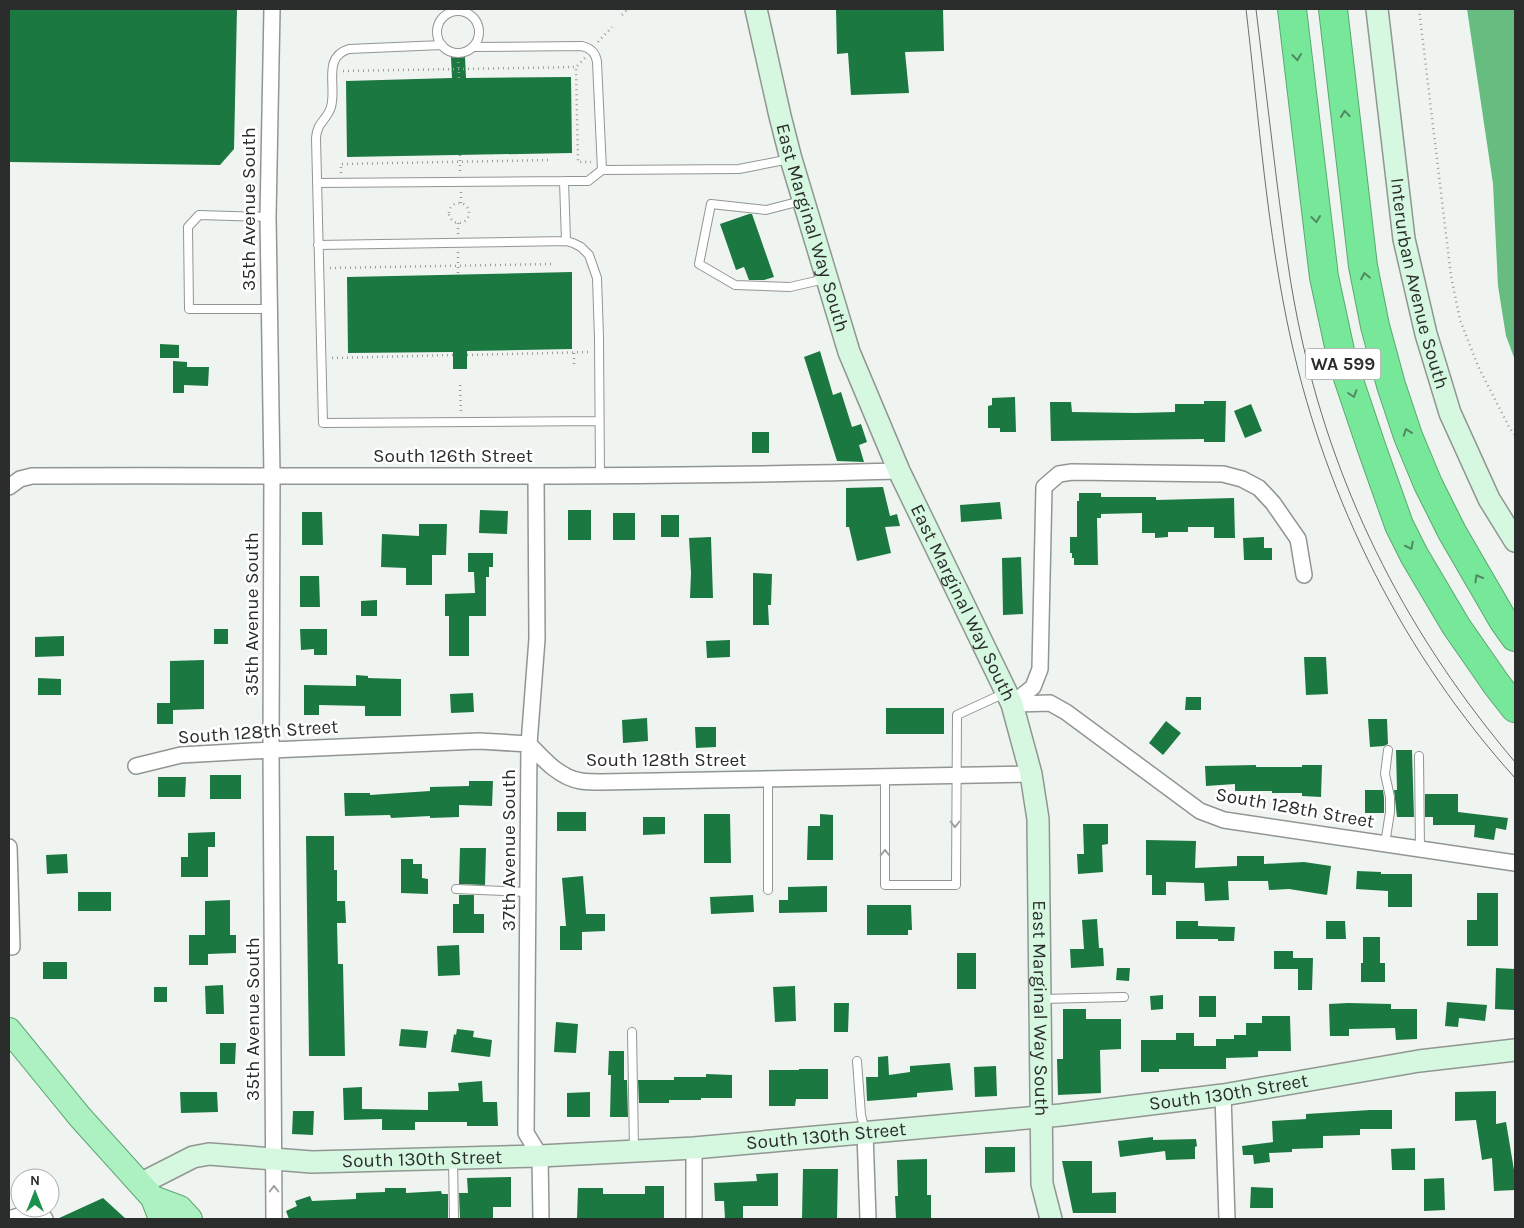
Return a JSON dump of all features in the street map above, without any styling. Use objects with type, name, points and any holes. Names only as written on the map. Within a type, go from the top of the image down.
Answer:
[{"type":"highway","name":"WA 599","points":[[1292,9],[1324,277],[1342,360],[1399,525],[1447,612],[1515,708]]},
{"type":"highway","name":"WA 599","points":[[1333,9],[1363,266],[1375,326],[1391,385],[1408,436],[1428,484],[1452,532],[1509,629]]},
{"type":"main road","points":[[9,1030],[151,1200],[180,1208],[190,1219]]},
{"type":"street","name":"35th Avenue South","points":[[272,9],[268,217],[272,475],[271,750],[274,1219]]},
{"type":"street","name":"East Marginal Way South","points":[[756,9],[791,159],[849,352],[899,471],[1009,698],[1031,774],[1038,819],[1042,1184],[1051,1219]]},
{"type":"street","name":"Interurban Avenue South","points":[[1377,9],[1404,239],[1426,334],[1450,413],[1489,499],[1509,525],[1515,541]]},
{"type":"street","name":"South 126th Street","points":[[9,487],[20,479],[32,476],[536,477],[899,471]]},
{"type":"street","points":[[1009,698],[1033,687],[1040,669],[1044,487],[1059,474],[1072,472],[1224,474],[1242,479],[1258,488],[1273,503],[1298,539],[1304,575]]},
{"type":"street","name":"37th Avenue South","points":[[536,477],[537,639],[530,744],[526,1133],[540,1156]]},
{"type":"street","name":"South 128th Street","points":[[1009,698],[1050,703],[1066,712],[1200,811],[1224,820],[1515,864]]},
{"type":"street","name":"South 128th Street","points":[[136,766],[181,755],[479,741],[530,744],[543,760],[561,773],[579,781],[1031,774]]},
{"type":"street","points":[[9,847],[12,947]]},
{"type":"street","name":"South 130th Street","points":[[151,1200],[193,1157],[209,1154],[312,1162],[540,1156],[694,1148],[1041,1117],[1222,1095],[1419,1061],[1515,1050]]},
{"type":"street","points":[[1222,1095],[1227,1219]]},
{"type":"street","points":[[865,1133],[868,1219]]},
{"type":"street","points":[[694,1148],[694,1219]]},
{"type":"street","points":[[540,1156],[541,1219]]},
{"type":"street","points":[[1036,1219],[1042,1184]]},
{"type":"street","points":[[9,1219],[31,1212],[41,1213],[45,1219]]},
{"type":"lane","points":[[459,10],[472,16],[476,21],[479,35],[473,47],[467,51],[454,52],[447,50],[442,45],[437,33],[438,26],[446,15],[459,10]]},
{"type":"lane","points":[[442,45],[349,49],[338,54],[333,66],[332,106],[317,129],[323,423],[599,421]]},
{"type":"lane","points":[[473,47],[582,46],[591,50],[596,56],[597,62],[602,170]]},
{"type":"lane","points":[[317,183],[564,182],[588,180],[602,170],[740,169],[791,159]]},
{"type":"lane","points":[[564,182],[566,241]]},
{"type":"lane","points":[[803,200],[766,210],[711,204],[699,264],[735,285],[790,287],[827,279]]},
{"type":"lane","points":[[268,217],[199,215],[188,227],[189,309],[269,309]]},
{"type":"lane","points":[[318,245],[566,241],[573,242],[581,247],[589,255],[597,278],[600,476]]},
{"type":"lane","points":[[886,777],[886,885],[956,885],[955,776],[957,714],[1009,698]]},
{"type":"lane","points":[[1385,844],[1390,812],[1390,797],[1385,774],[1388,750]]},
{"type":"lane","points":[[1419,756],[1420,849]]},
{"type":"lane","points":[[768,779],[768,890]]},
{"type":"lane","points":[[456,890],[528,892]]},
{"type":"lane","points":[[1040,998],[1124,997]]},
{"type":"lane","points":[[632,1032],[634,1151]]},
{"type":"lane","points":[[857,1061],[861,1115],[865,1133]]},
{"type":"lane","points":[[453,1158],[454,1219]]},
{"type":"path","points":[[622,15],[628,9]]},
{"type":"path","points":[[1419,9],[1450,276],[1460,320],[1478,366],[1509,427],[1515,435]]},
{"type":"path","points":[[596,45],[612,27]]},
{"type":"path","points":[[458,57],[458,78]]},
{"type":"path","points":[[341,71],[576,67],[586,57]]},
{"type":"path","points":[[576,67],[578,162],[591,162]]},
{"type":"path","points":[[460,155],[460,174]]},
{"type":"path","points":[[341,178],[342,164],[551,160]]},
{"type":"path","points":[[461,194],[461,203]]},
{"type":"path","points":[[461,203],[469,213],[464,222],[458,223],[452,220],[449,211],[454,204],[461,203]]},
{"type":"path","points":[[458,223],[458,232]]},
{"type":"path","points":[[458,251],[458,274]]},
{"type":"path","points":[[328,268],[551,264]]},
{"type":"path","points":[[467,355],[591,352]]},
{"type":"path","points":[[574,353],[574,367]]},
{"type":"path","points":[[330,358],[453,355]]},
{"type":"path","points":[[460,385],[461,414]]},
{"type":"shaded area","points":[[1467,9],[1515,9],[1515,360],[1506,336],[1498,286],[1493,184]]},
{"type":"building","points":[[9,9],[237,9],[234,149],[220,165],[9,162]]},
{"type":"building","points":[[836,9],[943,9],[944,51],[905,52],[909,93],[851,95],[848,53],[837,54]]},
{"type":"building","points":[[451,57],[465,57],[466,78],[571,77],[572,153],[347,157],[346,81],[452,78]]},
{"type":"building","points":[[752,214],[774,277],[764,280],[749,280],[744,267],[736,270],[720,224]]},
{"type":"building","points":[[572,272],[572,349],[467,351],[467,369],[453,369],[453,352],[348,353],[347,277]]},
{"type":"building","points":[[160,344],[179,345],[179,358],[160,358]]},
{"type":"building","points":[[820,351],[833,395],[841,392],[852,427],[861,424],[867,442],[859,445],[864,462],[837,461],[804,357]]},
{"type":"building","points":[[173,361],[187,362],[187,367],[209,367],[208,386],[184,385],[184,393],[173,393]]},
{"type":"building","points":[[1015,397],[1016,432],[1000,432],[1000,428],[988,428],[988,406],[992,405],[992,398]]},
{"type":"building","points":[[1204,401],[1226,401],[1225,442],[1204,442],[1204,439],[1051,441],[1050,402],[1071,402],[1072,412],[1135,413],[1175,412],[1175,404],[1204,404]]},
{"type":"building","points":[[1251,404],[1262,431],[1245,438],[1234,411]]},
{"type":"building","points":[[752,432],[769,432],[769,453],[752,453]]},
{"type":"building","points":[[883,487],[890,516],[897,514],[900,526],[885,527],[891,553],[857,561],[849,527],[846,527],[846,488]]},
{"type":"building","points":[[1079,493],[1101,493],[1101,497],[1156,497],[1156,500],[1234,498],[1235,538],[1214,538],[1214,527],[1188,527],[1188,532],[1168,532],[1168,537],[1155,538],[1155,533],[1142,533],[1142,513],[1101,514],[1101,518],[1097,518],[1098,565],[1074,565],[1074,558],[1072,558],[1072,553],[1070,553],[1070,537],[1077,537],[1077,501],[1079,501]]},
{"type":"building","points":[[1000,502],[1002,519],[961,522],[960,505]]},
{"type":"building","points":[[480,510],[508,511],[507,534],[479,533]]},
{"type":"building","points":[[568,510],[591,510],[591,540],[568,540]]},
{"type":"building","points":[[302,512],[322,512],[323,545],[302,545]]},
{"type":"building","points":[[613,513],[635,513],[635,540],[613,540]]},
{"type":"building","points":[[661,515],[679,515],[679,537],[661,537]]},
{"type":"building","points":[[419,524],[447,524],[446,555],[432,555],[432,585],[406,585],[406,568],[381,567],[382,534],[419,536]]},
{"type":"building","points":[[711,537],[713,598],[690,598],[689,538]]},
{"type":"building","points":[[1264,537],[1264,548],[1272,548],[1272,560],[1244,560],[1243,538]]},
{"type":"building","points":[[468,553],[493,553],[493,567],[489,567],[489,577],[486,577],[486,616],[469,616],[469,656],[449,656],[449,616],[445,616],[445,594],[475,593],[474,572],[468,572]]},
{"type":"building","points":[[1021,557],[1023,614],[1003,615],[1002,558]]},
{"type":"building","points":[[753,573],[772,574],[771,605],[768,605],[769,625],[753,625]]},
{"type":"building","points":[[300,576],[319,576],[320,607],[300,607]]},
{"type":"building","points":[[377,600],[377,616],[361,616],[361,601]]},
{"type":"building","points":[[214,629],[228,629],[228,644],[214,644]]},
{"type":"building","points":[[300,629],[327,629],[327,655],[314,655],[314,649],[301,650]]},
{"type":"building","points":[[64,636],[64,656],[35,657],[35,637]]},
{"type":"building","points":[[730,640],[730,657],[707,658],[706,641]]},
{"type":"building","points":[[1304,657],[1326,657],[1328,694],[1306,695]]},
{"type":"building","points":[[204,660],[204,709],[173,710],[173,724],[157,724],[157,703],[170,703],[170,661]]},
{"type":"building","points":[[356,675],[368,676],[368,678],[401,679],[401,716],[365,716],[365,706],[319,705],[319,715],[304,715],[304,685],[356,686]]},
{"type":"building","points":[[38,678],[61,679],[61,695],[38,695]]},
{"type":"building","points":[[473,693],[474,712],[451,713],[450,694]]},
{"type":"building","points":[[1186,697],[1201,697],[1201,710],[1185,710]]},
{"type":"building","points":[[886,708],[944,708],[944,734],[886,734]]},
{"type":"building","points":[[647,718],[648,741],[623,743],[622,720]]},
{"type":"building","points":[[1368,719],[1387,719],[1388,744],[1370,747]]},
{"type":"building","points":[[1166,721],[1181,733],[1163,755],[1149,743]]},
{"type":"building","points":[[695,727],[716,727],[716,747],[696,748]]},
{"type":"building","points":[[1396,750],[1412,750],[1414,817],[1397,817],[1394,790],[1397,790]]},
{"type":"building","points":[[1256,765],[1256,767],[1302,767],[1302,765],[1322,765],[1321,797],[1302,796],[1302,793],[1235,791],[1235,784],[1206,786],[1205,766]]},
{"type":"building","points":[[210,775],[241,775],[241,799],[210,799]]},
{"type":"building","points":[[158,777],[186,777],[185,797],[158,797]]},
{"type":"building","points":[[469,781],[493,781],[492,806],[459,805],[459,817],[391,818],[390,815],[345,816],[344,793],[370,793],[370,795],[430,791],[430,787],[469,786]]},
{"type":"building","points":[[1365,790],[1383,790],[1384,813],[1365,813]]},
{"type":"building","points":[[1425,794],[1458,794],[1458,812],[1508,818],[1506,830],[1496,828],[1494,840],[1474,837],[1475,825],[1433,825],[1433,817],[1425,817]]},
{"type":"building","points":[[557,812],[586,812],[586,831],[557,831]]},
{"type":"building","points":[[704,814],[730,814],[731,863],[704,863]]},
{"type":"building","points":[[820,814],[833,815],[833,860],[807,860],[808,826],[820,826]]},
{"type":"building","points":[[643,817],[665,817],[665,834],[643,835]]},
{"type":"building","points":[[1083,824],[1108,824],[1108,844],[1102,845],[1103,872],[1078,874],[1077,854],[1084,854]]},
{"type":"building","points":[[215,832],[215,847],[208,847],[208,877],[181,877],[181,857],[188,857],[188,833]]},
{"type":"building","points":[[306,836],[334,836],[334,870],[337,870],[337,901],[345,901],[346,923],[337,923],[338,964],[343,964],[345,1056],[309,1056]]},
{"type":"building","points":[[1146,840],[1196,841],[1195,868],[1237,866],[1237,856],[1264,856],[1264,864],[1304,862],[1331,866],[1327,895],[1289,889],[1269,890],[1268,881],[1228,881],[1229,900],[1205,901],[1204,883],[1166,882],[1166,895],[1152,895],[1152,875],[1146,875]]},
{"type":"building","points":[[460,848],[486,848],[485,885],[459,884]]},
{"type":"building","points":[[67,854],[68,873],[47,874],[46,855]]},
{"type":"building","points":[[401,859],[413,859],[413,864],[422,864],[422,878],[428,879],[428,894],[401,893]]},
{"type":"building","points":[[1357,871],[1381,872],[1381,874],[1412,874],[1412,907],[1388,907],[1388,891],[1356,889]]},
{"type":"building","points":[[583,876],[586,914],[605,914],[605,931],[582,932],[582,950],[560,950],[560,926],[566,926],[562,878]]},
{"type":"building","points":[[827,886],[827,912],[779,913],[779,900],[788,900],[788,887]]},
{"type":"building","points":[[78,892],[111,892],[111,911],[78,911]]},
{"type":"building","points":[[1477,893],[1498,893],[1498,946],[1467,946],[1467,920],[1477,920]]},
{"type":"building","points":[[459,895],[474,895],[474,914],[484,914],[484,933],[453,933],[453,904],[459,904]]},
{"type":"building","points":[[753,895],[754,912],[711,914],[710,897]]},
{"type":"building","points":[[230,900],[230,935],[236,935],[236,953],[208,954],[208,965],[189,965],[189,935],[205,935],[205,901]]},
{"type":"building","points":[[867,905],[911,905],[912,930],[908,930],[908,935],[867,935]]},
{"type":"building","points":[[1097,919],[1099,948],[1103,948],[1104,966],[1071,968],[1070,949],[1084,949],[1082,920]]},
{"type":"building","points":[[1176,921],[1198,921],[1198,926],[1235,927],[1234,941],[1176,939]]},
{"type":"building","points":[[1326,921],[1345,921],[1346,939],[1326,939]]},
{"type":"building","points":[[1363,937],[1380,937],[1380,963],[1385,963],[1385,982],[1361,982]]},
{"type":"building","points":[[459,945],[460,975],[438,976],[437,946]]},
{"type":"building","points":[[1274,951],[1293,951],[1293,958],[1313,958],[1312,990],[1298,990],[1298,969],[1274,969]]},
{"type":"building","points":[[957,953],[976,953],[976,989],[957,989]]},
{"type":"building","points":[[43,962],[67,962],[67,979],[43,979]]},
{"type":"building","points":[[1117,968],[1130,968],[1129,981],[1116,980]]},
{"type":"building","points":[[1496,968],[1515,969],[1515,1010],[1495,1009]]},
{"type":"building","points":[[223,985],[224,1014],[206,1014],[205,986]]},
{"type":"building","points":[[795,986],[796,1021],[775,1022],[773,987]]},
{"type":"building","points":[[154,987],[167,987],[167,1002],[154,1002]]},
{"type":"building","points":[[1163,995],[1163,1009],[1151,1010],[1150,996]]},
{"type":"building","points":[[1199,996],[1216,996],[1216,1017],[1199,1017]]},
{"type":"building","points":[[1447,1002],[1487,1005],[1485,1021],[1459,1018],[1458,1027],[1445,1026]]},
{"type":"building","points":[[834,1003],[849,1003],[848,1032],[834,1032]]},
{"type":"building","points":[[1329,1004],[1391,1004],[1391,1009],[1417,1009],[1417,1039],[1396,1040],[1395,1028],[1349,1029],[1349,1036],[1330,1036]]},
{"type":"building","points":[[1063,1009],[1086,1009],[1086,1019],[1121,1019],[1121,1049],[1100,1050],[1101,1093],[1058,1095],[1057,1059],[1063,1059]]},
{"type":"building","points":[[1262,1016],[1290,1016],[1291,1051],[1258,1051],[1258,1057],[1226,1058],[1226,1069],[1159,1069],[1159,1072],[1141,1072],[1141,1040],[1176,1040],[1176,1033],[1194,1033],[1194,1046],[1216,1046],[1216,1039],[1234,1039],[1234,1035],[1246,1035],[1246,1023],[1262,1023]]},
{"type":"building","points":[[556,1022],[578,1024],[576,1053],[554,1052]]},
{"type":"building","points":[[401,1029],[428,1031],[426,1048],[399,1046]]},
{"type":"building","points":[[457,1029],[474,1031],[473,1037],[492,1040],[490,1057],[451,1052],[454,1034],[456,1035]]},
{"type":"building","points":[[220,1043],[236,1043],[235,1064],[220,1064]]},
{"type":"building","points":[[609,1051],[624,1051],[624,1080],[627,1080],[628,1117],[610,1117],[611,1075],[608,1075]]},
{"type":"building","points":[[888,1056],[889,1075],[910,1072],[910,1066],[950,1063],[953,1090],[917,1093],[917,1097],[867,1101],[866,1077],[878,1077],[878,1057]]},
{"type":"building","points":[[996,1066],[997,1096],[975,1097],[974,1067]]},
{"type":"building","points":[[828,1069],[828,1099],[796,1099],[795,1106],[769,1106],[769,1070]]},
{"type":"building","points":[[706,1074],[732,1075],[732,1098],[701,1098],[701,1100],[669,1100],[669,1103],[639,1103],[638,1080],[674,1080],[674,1077],[706,1077]]},
{"type":"building","points":[[482,1081],[483,1102],[497,1102],[498,1126],[467,1126],[467,1122],[415,1122],[415,1130],[382,1130],[382,1119],[344,1120],[343,1088],[362,1087],[362,1109],[428,1110],[428,1092],[459,1091],[458,1083]]},
{"type":"building","points":[[1496,1091],[1496,1124],[1506,1122],[1515,1170],[1515,1190],[1494,1191],[1492,1158],[1482,1160],[1476,1120],[1455,1121],[1455,1092]]},
{"type":"building","points":[[180,1092],[217,1092],[218,1112],[181,1113]]},
{"type":"building","points":[[590,1092],[590,1117],[567,1117],[567,1093]]},
{"type":"building","points":[[1392,1110],[1392,1129],[1360,1129],[1360,1135],[1323,1136],[1323,1148],[1292,1149],[1292,1152],[1269,1153],[1270,1162],[1254,1164],[1253,1155],[1243,1155],[1242,1146],[1273,1142],[1272,1121],[1306,1119],[1306,1114]]},
{"type":"building","points":[[293,1111],[314,1111],[313,1135],[292,1134]]},
{"type":"building","points":[[1153,1137],[1153,1140],[1196,1139],[1195,1159],[1166,1160],[1165,1151],[1120,1157],[1118,1141]]},
{"type":"building","points":[[985,1147],[1015,1147],[1015,1172],[985,1173]]},
{"type":"building","points":[[1415,1148],[1415,1170],[1392,1170],[1391,1149]]},
{"type":"building","points":[[927,1159],[927,1195],[931,1195],[931,1219],[896,1219],[895,1196],[898,1196],[897,1160]]},
{"type":"building","points":[[1062,1161],[1092,1161],[1092,1193],[1116,1192],[1116,1213],[1073,1213]]},
{"type":"building","points":[[803,1169],[838,1169],[837,1219],[802,1219]]},
{"type":"building","points":[[778,1173],[778,1206],[743,1206],[743,1219],[725,1219],[724,1201],[715,1201],[714,1183],[757,1181],[756,1174]]},
{"type":"building","points":[[511,1177],[511,1207],[493,1207],[493,1219],[460,1219],[459,1193],[468,1193],[467,1178]]},
{"type":"building","points":[[1444,1178],[1445,1210],[1424,1211],[1424,1179]]},
{"type":"building","points":[[645,1186],[664,1186],[664,1219],[577,1219],[578,1188],[603,1188],[603,1194],[645,1194]]},
{"type":"building","points":[[1251,1187],[1273,1188],[1273,1208],[1250,1208]]},
{"type":"building","points":[[385,1188],[406,1188],[406,1193],[441,1191],[442,1194],[448,1194],[448,1219],[289,1219],[286,1211],[297,1206],[295,1201],[310,1196],[312,1201],[356,1199],[356,1193],[385,1192]]},
{"type":"building","points":[[103,1198],[126,1219],[57,1219]]},
{"type":"tram line","points":[[1246,9],[1264,175],[1283,299],[1306,400],[1326,459],[1348,517],[1375,574],[1405,628],[1438,680],[1475,731],[1515,778]]},
{"type":"tram line","points":[[1256,9],[1277,183],[1294,301],[1317,399],[1336,456],[1358,511],[1383,564],[1411,616],[1442,666],[1477,715],[1515,762]]}]
